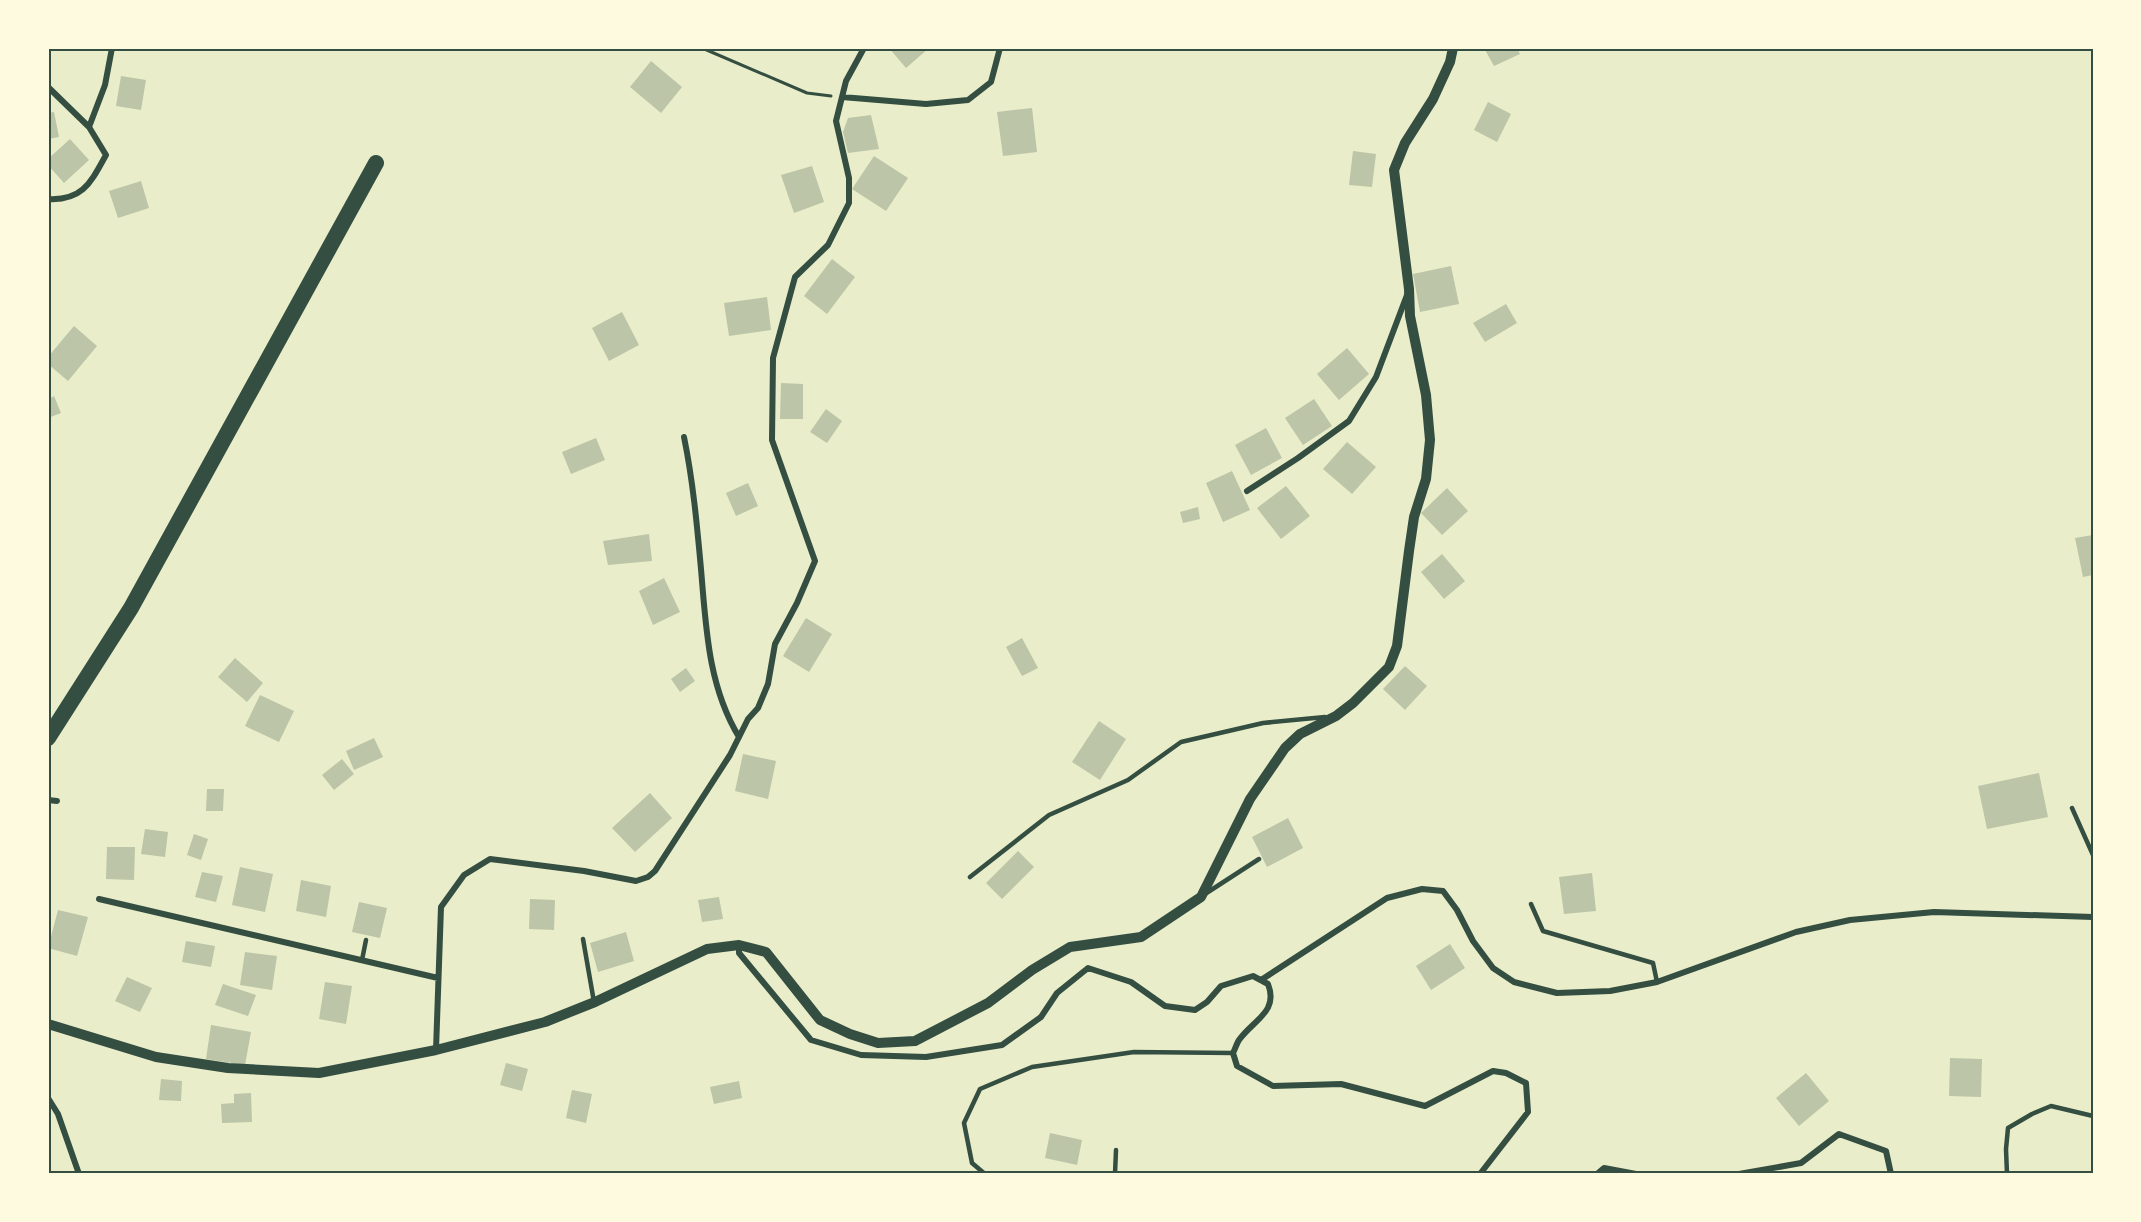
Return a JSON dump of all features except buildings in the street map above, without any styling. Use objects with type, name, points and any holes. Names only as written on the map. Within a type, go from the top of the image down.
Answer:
[{"type":"highway","points":[[48,738],[131,609],[376,163]]},
{"type":"street","points":[[89,127],[105,85],[112,48]]},
{"type":"street","points":[[436,1050],[441,907],[464,875],[490,859],[584,871],[636,881],[648,877],[655,871],[730,755],[748,719],[758,708],[768,684],[775,644],[797,603],[815,561],[772,440],[773,358],[795,277],[828,245],[849,203],[849,178],[837,121],[846,81],[864,48]]},
{"type":"street","points":[[842,97],[926,104],[968,100],[991,82],[1000,48]]},
{"type":"street","points":[[48,1024],[156,1057],[228,1068],[319,1073],[436,1050],[545,1022],[595,1002],[707,949],[739,945],[766,951],[820,1020],[850,1034],[878,1043],[915,1041],[988,1003],[1032,970],[1070,947],[1141,937],[1201,897],[1250,799],[1270,767],[1299,734],[1336,716],[1353,703],[1389,667],[1397,646],[1408,551],[1414,517],[1426,479],[1430,440],[1426,395],[1410,316],[1409,289],[1394,170],[1405,143],[1433,99],[1450,62],[1453,48]]},
{"type":"street","points":[[48,87],[89,127],[106,155],[90,184],[66,200],[48,199]]},
{"type":"street","points":[[1247,491],[1349,421],[1376,376],[1409,289]]},
{"type":"street","points":[[684,437],[691,472],[712,671],[728,718],[739,737]]},
{"type":"street","points":[[48,800],[57,801]]},
{"type":"street","points":[[1261,980],[1387,898],[1422,889],[1443,891],[1457,910],[1473,942],[1493,968],[1514,982],[1557,993],[1610,991],[1657,982],[1796,932],[1850,920],[1934,912],[2093,917]]},
{"type":"street","points":[[99,899],[438,978]]},
{"type":"street","points":[[739,945],[739,953],[811,1040],[861,1055],[926,1057],[1002,1045],[1041,1017],[1057,993],[1088,968],[1131,982],[1165,1006],[1195,1011],[1207,1002],[1221,986],[1253,976],[1268,984],[1272,995],[1267,1011],[1239,1040],[1233,1053],[1237,1066],[1273,1086],[1341,1084],[1425,1106],[1493,1071],[1506,1073],[1526,1083],[1528,1112],[1480,1174]]},
{"type":"street","points":[[48,1098],[58,1114],[79,1174]]},
{"type":"street","points":[[1738,1174],[1801,1163],[1839,1134],[1886,1151],[1891,1174]]},
{"type":"street","points":[[1597,1174],[1604,1168],[1636,1174]]},
{"type":"lane","points":[[970,877],[1049,815],[1128,780],[1181,742],[1263,723],[1336,716]]},
{"type":"lane","points":[[2072,808],[2093,855]]},
{"type":"lane","points":[[1201,897],[1259,859]]},
{"type":"lane","points":[[1531,904],[1543,931],[1653,963],[1657,982]]},
{"type":"lane","points":[[583,939],[595,1002]]},
{"type":"lane","points":[[362,960],[366,940]]},
{"type":"lane","points":[[985,1174],[972,1163],[964,1123],[980,1089],[1032,1067],[1134,1052],[1233,1053]]},
{"type":"lane","points":[[2007,1174],[2008,1128],[2051,1106],[2093,1116]]},
{"type":"lane","points":[[1115,1174],[1116,1150]]},
{"type":"path","points":[[702,48],[807,93],[842,97]]}]
